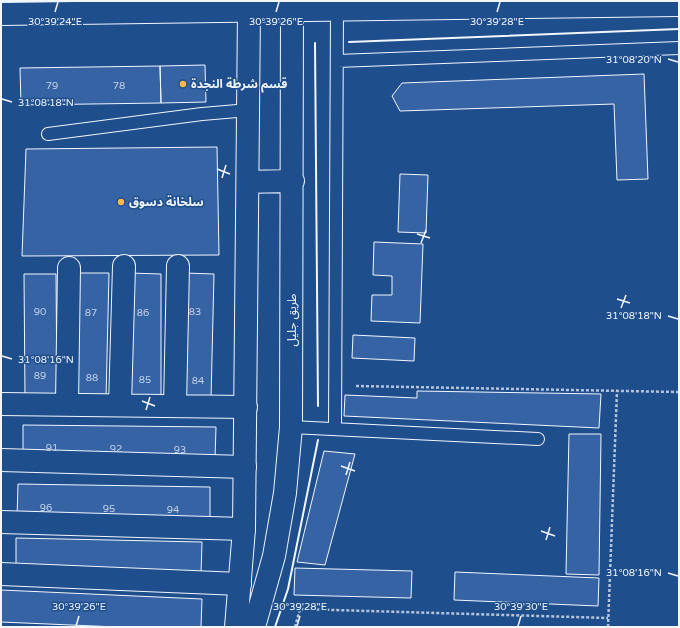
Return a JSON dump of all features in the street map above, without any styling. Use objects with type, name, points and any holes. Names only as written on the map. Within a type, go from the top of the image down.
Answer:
[{"type":"main road","points":[[1,14],[292,10],[597,3],[672,4]]},
{"type":"main road","points":[[236,627],[244,529],[246,466],[249,10]]},
{"type":"main road","name":"طريق جليل","points":[[254,627],[274,556],[285,493],[291,427],[293,181],[292,10]]},
{"type":"main road","points":[[248,182],[293,181]]},
{"type":"main road","points":[[120,405],[124,266]]},
{"type":"main road","points":[[175,406],[178,266]]},
{"type":"main road","points":[[67,404],[69,268]]},
{"type":"main road","points":[[1,404],[246,407]]},
{"type":"main road","points":[[1,460],[246,466]]},
{"type":"main road","points":[[1,522],[244,529]]},
{"type":"main road","points":[[1,574],[240,584]]},
{"type":"lane","points":[[335,429],[337,9]]},
{"type":"lane","points":[[337,61],[679,48]]},
{"type":"lane","points":[[48,134],[202,114],[248,110]]},
{"type":"lane","points":[[291,427],[538,439]]},
{"type":"path","points":[[335,386],[679,392]]},
{"type":"path","points":[[608,627],[617,391]]},
{"type":"path","points":[[295,627],[300,609],[608,618]]},
{"type":"building","name":"قسم شرطة النجدة","points":[[205,65],[206,102],[161,103],[160,66]]},
{"type":"building","points":[[160,66],[161,103],[21,105],[20,68]]},
{"type":"building","points":[[644,74],[648,179],[617,180],[614,104],[400,111],[392,96],[402,83]]},
{"type":"building","name":"سلخانة دسوق","points":[[217,147],[219,255],[22,256],[26,149]]},
{"type":"building","points":[[400,174],[428,175],[426,233],[398,232]]},
{"type":"building","points":[[374,242],[423,244],[420,323],[371,321],[372,295],[392,295],[392,276],[373,275]]},
{"type":"building","points":[[77,273],[109,273],[106,399],[74,398]]},
{"type":"building","points":[[129,273],[161,274],[161,397],[129,398]]},
{"type":"building","points":[[185,273],[214,274],[211,399],[182,398]]},
{"type":"building","points":[[24,274],[56,274],[57,398],[25,398]]},
{"type":"building","points":[[353,335],[415,338],[414,361],[352,358]]},
{"type":"building","points":[[417,391],[601,394],[599,428],[344,416],[345,395],[417,398]]},
{"type":"building","points":[[23,425],[216,427],[215,459],[23,456]]},
{"type":"building","points":[[569,434],[601,434],[599,575],[566,574]]},
{"type":"building","points":[[324,451],[355,454],[325,565],[297,562]]},
{"type":"building","points":[[18,484],[210,487],[210,523],[17,519]]},
{"type":"building","points":[[16,538],[202,542],[201,574],[16,570]]},
{"type":"building","points":[[295,568],[412,571],[411,598],[294,595]]},
{"type":"building","points":[[455,572],[599,578],[598,606],[454,600]]},
{"type":"building","points":[[1,590],[202,599],[201,627],[118,627],[1,622]]},
{"type":"wall","points":[[349,42],[679,29]]},
{"type":"wall","points":[[315,43],[318,406]]},
{"type":"wall","points":[[275,627],[288,589],[318,440]]},
{"type":"place","name":"قسم شرطة النجدة","points":[[183,84]]},
{"type":"place","name":"سلخانة دسوق","points":[[121,202]]}]
